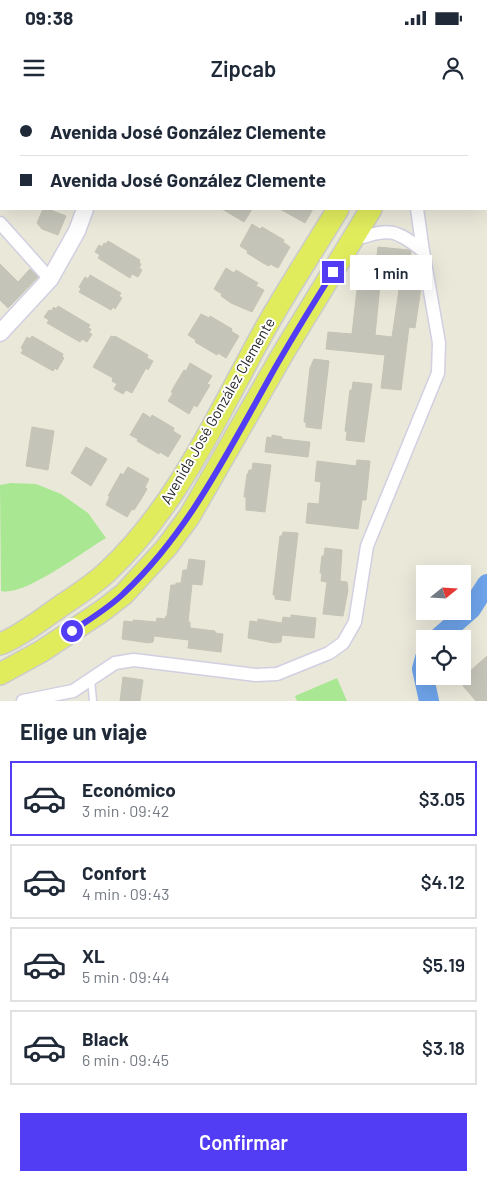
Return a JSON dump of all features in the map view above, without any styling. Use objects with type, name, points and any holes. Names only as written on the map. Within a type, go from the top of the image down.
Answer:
[{"type":"main road","name":"Avenida José González Clemente","points":[[0,644],[48,616],[89,586],[106,573],[135,543],[174,491],[215,421],[266,327],[337,210]]},
{"type":"main road","name":"Avenida José González Clemente","points":[[0,674],[42,651],[102,612],[124,594],[166,548],[189,517],[285,350],[370,210]]},
{"type":"street","points":[[0,333],[50,279],[77,231],[84,210]]},
{"type":"street","points":[[23,701],[73,691],[116,663],[134,660],[256,675],[277,674],[329,653],[343,643],[355,622],[366,546],[438,373],[439,343],[422,251],[417,210]]},
{"type":"street","points":[[0,223],[50,279]]},
{"type":"street","points":[[352,240],[385,231],[404,236],[422,251]]},
{"type":"lane","points":[[92,679],[92,701]]},
{"type":"green space","points":[[11,483],[36,484],[61,494],[88,513],[106,538],[39,580],[11,591],[1,591],[0,485]]},
{"type":"green space","points":[[337,678],[347,701],[297,701],[295,696]]},
{"type":"building","points":[[43,210],[51,210],[66,216],[58,235],[42,229],[37,223]]},
{"type":"building","points":[[224,210],[251,210],[244,222]]},
{"type":"building","points":[[282,210],[312,210],[305,223]]},
{"type":"building","points":[[252,224],[260,229],[262,227],[284,240],[283,242],[290,247],[278,268],[263,263],[240,246]]},
{"type":"building","points":[[108,241],[140,260],[139,268],[142,270],[138,277],[132,274],[130,278],[98,258],[100,255],[95,252],[99,245],[102,247]]},
{"type":"building","points":[[378,247],[409,250],[411,252],[409,269],[376,265]]},
{"type":"building","points":[[0,264],[18,282],[30,269],[38,277],[8,308],[0,300]]},
{"type":"building","points":[[226,268],[234,273],[236,270],[258,283],[256,286],[264,290],[252,312],[231,303],[214,289]]},
{"type":"building","points":[[359,272],[381,275],[375,335],[392,337],[401,276],[420,278],[421,288],[415,328],[409,327],[401,390],[381,388],[385,355],[326,349],[328,332],[352,334]]},
{"type":"building","points":[[90,275],[121,293],[119,296],[122,298],[115,309],[113,307],[111,310],[79,292],[81,289],[79,287],[85,277],[88,279]]},
{"type":"building","points":[[58,306],[90,325],[88,328],[91,329],[89,333],[92,334],[87,342],[82,339],[80,342],[47,323],[49,320],[44,317],[49,310],[51,311],[54,307],[56,309]]},
{"type":"building","points":[[201,314],[209,318],[210,316],[232,329],[231,331],[239,336],[226,358],[195,342],[196,340],[188,335]]},
{"type":"building","points":[[32,336],[63,354],[62,357],[64,358],[57,370],[55,368],[53,371],[21,353],[23,350],[21,348],[27,337],[30,339]]},
{"type":"building","points":[[111,336],[115,336],[148,355],[147,358],[153,361],[148,370],[146,368],[132,393],[126,390],[123,394],[114,389],[117,384],[112,381],[113,378],[93,367]]},
{"type":"building","points":[[314,359],[329,361],[321,429],[306,427],[306,422],[304,422],[310,368]]},
{"type":"building","points":[[190,363],[212,376],[207,384],[210,385],[197,407],[194,405],[189,414],[168,401],[175,385]]},
{"type":"building","points":[[353,382],[372,384],[364,442],[346,440],[347,432],[345,431],[350,390],[352,390]]},
{"type":"building","points":[[143,413],[151,418],[152,415],[174,428],[173,431],[181,436],[168,457],[160,452],[159,454],[130,435]]},
{"type":"building","points":[[32,427],[54,431],[48,470],[26,466]]},
{"type":"building","points":[[272,435],[282,437],[282,439],[310,442],[308,457],[265,452],[267,437],[272,438]]},
{"type":"building","points":[[86,447],[107,459],[91,486],[71,473]]},
{"type":"building","points":[[357,460],[370,461],[366,500],[362,500],[358,529],[306,523],[308,503],[319,504],[321,482],[315,481],[317,461],[356,466]]},
{"type":"building","points":[[253,463],[271,465],[265,512],[246,510],[246,497],[244,497],[247,474],[249,470],[252,470]]},
{"type":"building","points":[[128,467],[149,479],[145,487],[147,489],[134,510],[132,509],[127,517],[106,505],[110,496],[108,496],[121,473],[123,475]]},
{"type":"building","points":[[283,532],[298,533],[290,601],[275,599],[275,595],[273,595],[280,536],[282,536]]},
{"type":"building","points":[[325,548],[342,550],[340,581],[347,582],[348,590],[343,616],[323,614],[327,582],[321,581],[322,573],[320,573]]},
{"type":"building","points":[[189,559],[205,561],[202,585],[192,584],[188,622],[190,622],[190,628],[215,631],[215,633],[223,634],[221,652],[188,648],[189,640],[154,636],[153,642],[149,643],[122,639],[124,621],[156,622],[157,618],[165,619],[171,585],[181,583],[183,570],[187,570]]},
{"type":"building","points":[[291,615],[316,618],[314,638],[282,635],[281,642],[274,643],[248,638],[250,621],[258,622],[258,619],[282,623],[283,617],[291,618]]},
{"type":"building","points":[[487,656],[487,701],[476,701],[463,686],[471,685],[471,670]]},
{"type":"building","points":[[123,677],[143,680],[140,701],[120,701]]},
{"type":"waterway","points":[[447,630],[471,609],[487,584]]},
{"type":"waterway","points":[[426,685],[429,701]]},
{"type":"route","points":[[72,631],[102,612],[124,594],[166,548],[189,517],[285,350],[333,272]]}]
